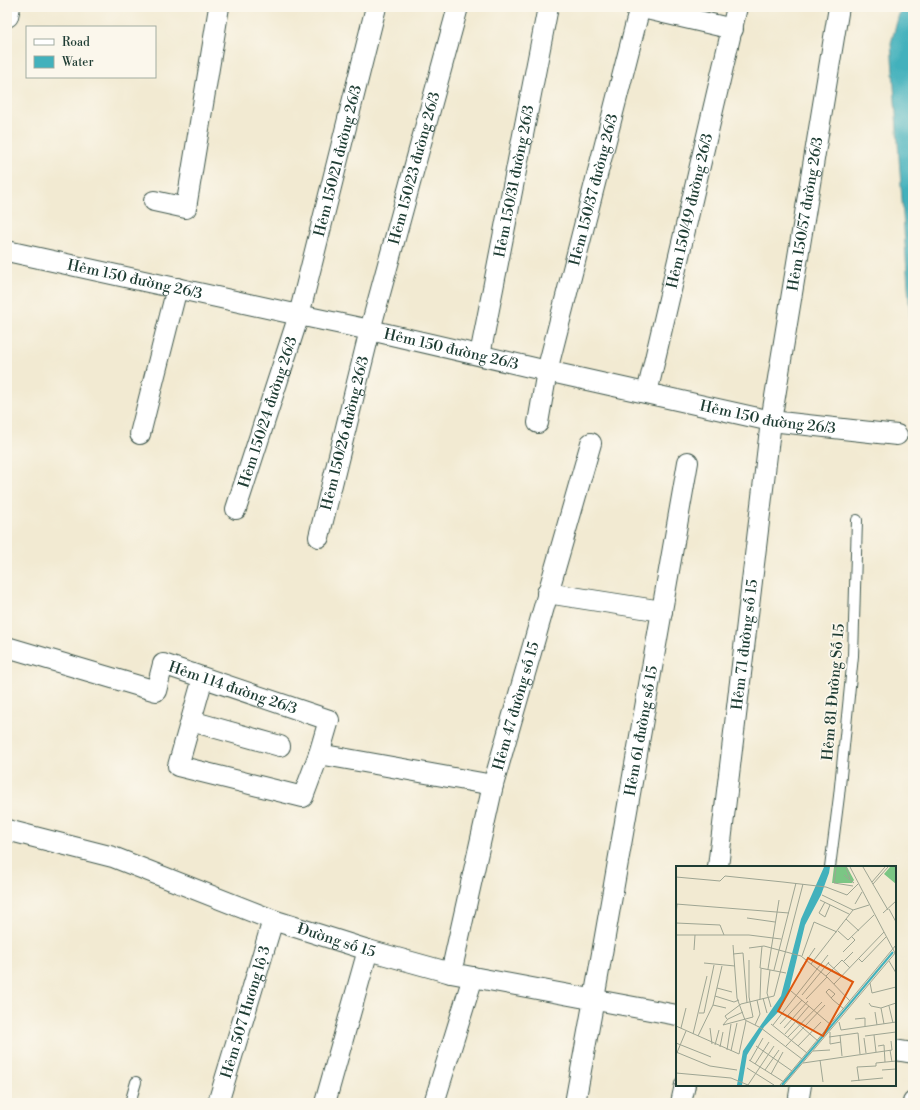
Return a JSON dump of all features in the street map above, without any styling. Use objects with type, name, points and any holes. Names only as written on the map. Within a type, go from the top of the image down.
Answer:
[{"type":"street","points":[[7,16],[9,7]]},
{"type":"street","points":[[154,201],[186,208],[220,7]]},
{"type":"street","name":"Hẻm 150/21 đường 26/3","points":[[299,315],[376,7]]},
{"type":"street","name":"Hẻm 150/23 đường 26/3","points":[[370,330],[458,7]]},
{"type":"street","name":"Hẻm 150/31 đường 26/3","points":[[480,355],[548,7]]},
{"type":"street","points":[[639,7],[733,29]]},
{"type":"street","name":"Hẻm 150/37 đường 26/3","points":[[538,423],[547,371],[639,7]]},
{"type":"street","name":"Hẻm 150/49 đường 26/3","points":[[647,393],[737,7]]},
{"type":"street","name":"Hẻm 150/57 đường 26/3","points":[[771,421],[839,7]]},
{"type":"street","name":"Hẻm 150 đường 26/3","points":[[7,251],[370,330],[771,421],[897,435]]},
{"type":"street","points":[[140,434],[177,288]]},
{"type":"street","name":"Hẻm 150/24 đường 26/3","points":[[236,509],[299,315]]},
{"type":"street","name":"Hẻm 150/26 đường 26/3","points":[[319,538],[370,330]]},
{"type":"street","name":"Hẻm 71 đường số 15","points":[[718,866],[771,421]]},
{"type":"street","name":"Hẻm 47 đường số 15","points":[[451,972],[493,785],[591,443]]},
{"type":"street","name":"Hẻm 61 đường số 15","points":[[575,1103],[688,462]]},
{"type":"street","points":[[547,593],[662,611]]},
{"type":"street","name":"Hẻm 114 đường 26/3","points":[[7,647],[156,691],[163,664],[329,720],[318,754]]},
{"type":"street","points":[[204,678],[178,766],[303,797],[318,754],[493,785]]},
{"type":"street","points":[[191,721],[280,746]]},
{"type":"street","name":"Đường số 15","points":[[7,830],[113,856],[273,920],[368,950],[473,977],[676,1015]]},
{"type":"street","name":"Hẻm 507 Hương lộ 3","points":[[218,1103],[273,920]]},
{"type":"street","points":[[325,1103],[368,950]]},
{"type":"street","points":[[434,1103],[473,977]]},
{"type":"street","points":[[896,1050],[913,1053]]},
{"type":"street","points":[[681,1103],[685,1086]]},
{"type":"street","points":[[798,1103],[801,1086]]},
{"type":"lane","name":"Hẻm 81 Đường Số 15","points":[[830,866],[853,656],[857,520]]},
{"type":"lane","points":[[130,1103],[136,1082]]},
{"type":"water","points":[[901,7],[913,7],[913,357],[891,43]]}]
